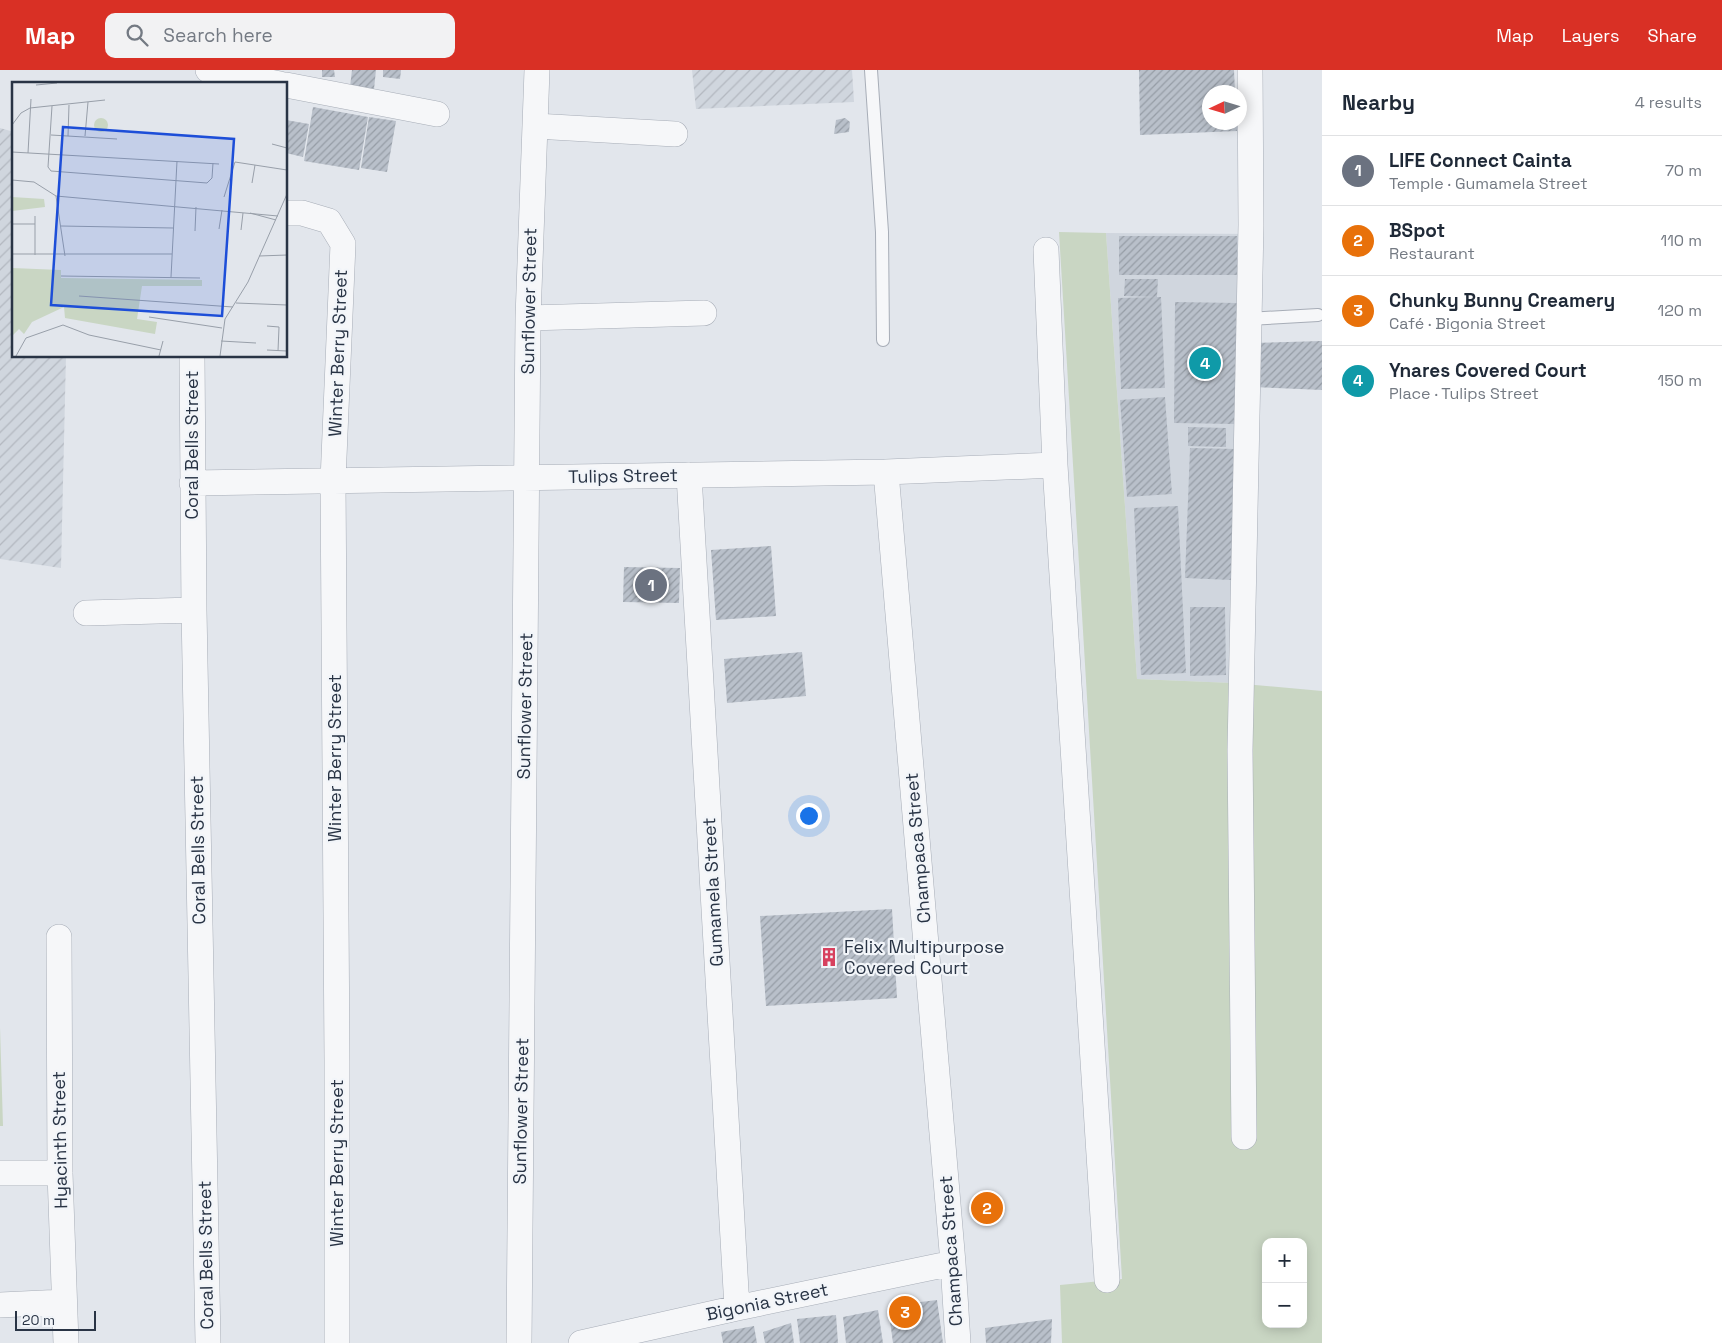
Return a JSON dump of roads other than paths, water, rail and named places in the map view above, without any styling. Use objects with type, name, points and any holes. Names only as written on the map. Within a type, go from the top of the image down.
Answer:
[{"type":"street","points":[[208,70],[270,82]]},
{"type":"street","name":"Sunflower Street","points":[[519,1343],[528,318],[537,70]]},
{"type":"street","points":[[1244,1136],[1240,750],[1251,225],[1250,70]]},
{"type":"street","points":[[288,85],[437,114]]},
{"type":"street","points":[[535,126],[675,134]]},
{"type":"street","name":"Winter Berry Street","points":[[288,213],[302,213],[329,221],[343,244],[333,481],[337,1343]]},
{"type":"street","points":[[1046,250],[1055,465],[1107,1280]]},
{"type":"street","points":[[528,318],[704,313]]},
{"type":"street","name":"Coral Bells Street","points":[[192,358],[194,610],[208,1343]]},
{"type":"street","name":"Tulips Street","points":[[192,483],[886,472],[1055,465]]},
{"type":"street","name":"Champaca Street","points":[[886,472],[954,1263],[958,1343]]},
{"type":"street","name":"Gumamela Street","points":[[689,475],[737,1308]]},
{"type":"street","points":[[86,613],[194,610]]},
{"type":"street","name":"Hyacinth Street","points":[[59,937],[60,1173],[66,1343]]},
{"type":"street","points":[[0,1173],[60,1173]]},
{"type":"street","name":"Bigonia Street","points":[[581,1343],[737,1308],[954,1263]]},
{"type":"street","points":[[0,1305],[64,1302]]},
{"type":"lane","points":[[871,70],[882,232],[884,340]]},
{"type":"lane","points":[[1248,319],[1318,315]]},
{"type":"place","name":"Ynares Covered Court","points":[[1205,363]]},
{"type":"place","name":"LIFE Connect Cainta","points":[[651,585]]},
{"type":"place","name":"Felix Multipurpose Covered Court","points":[[829,957]]},
{"type":"place","name":"BSpot","points":[[987,1208]]},
{"type":"place","name":"Chunky Bunny Creamery","points":[[905,1312]]}]
